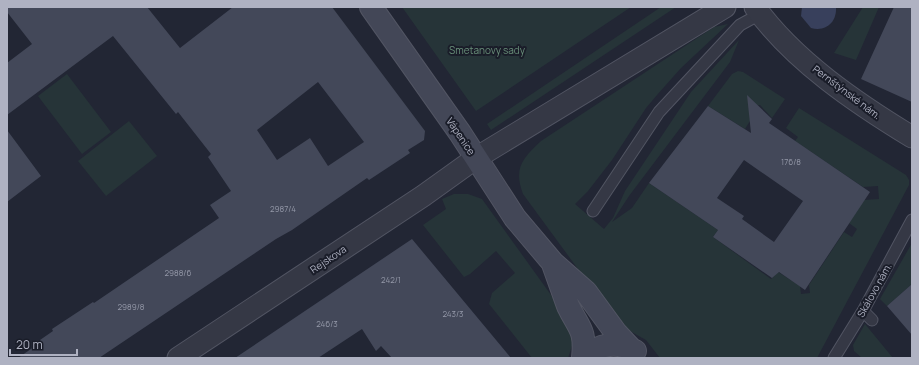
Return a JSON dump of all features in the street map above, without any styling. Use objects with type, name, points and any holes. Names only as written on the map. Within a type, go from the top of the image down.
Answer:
[{"type":"main road","name":"Vápenice","points":[[371,7],[476,158],[515,218],[553,263],[586,292],[616,333],[637,354]]},
{"type":"main road","name":"Vápenice","points":[[553,263],[569,307],[580,326],[585,342],[584,358]]},
{"type":"main road","points":[[584,358],[597,349],[608,345],[620,345],[637,354]]},
{"type":"street","name":"Rejskova","points":[[178,358],[423,196],[476,158],[725,7]]},
{"type":"street","name":"Pernštýnské nám.","points":[[757,10],[825,78],[857,102],[912,137]]},
{"type":"lane","points":[[592,211],[659,112],[757,10]]},
{"type":"lane","name":"Skálovo nám.","points":[[834,358],[863,311],[912,220]]},
{"type":"lane","points":[[863,311],[872,320]]},
{"type":"green space","name":"Smetanovy sady","points":[[402,7],[631,7],[476,111]]},
{"type":"green space","points":[[661,7],[676,7],[491,130],[487,124]]},
{"type":"green space","points":[[863,7],[879,7],[856,60],[834,53]]},
{"type":"green space","points":[[728,24],[681,68],[657,95],[646,108],[612,160],[588,191],[575,204],[604,229],[613,218],[625,191],[691,92],[739,40],[730,62],[629,196],[612,222],[632,208],[649,183],[718,230],[713,237],[771,279],[778,272],[800,286],[801,294],[810,293],[809,285],[844,232],[852,237],[857,229],[849,223],[864,200],[879,199],[878,186],[863,187],[795,141],[798,137],[786,128],[799,108],[906,175],[909,180],[909,185],[817,358],[660,358],[646,340],[619,325],[523,194],[520,185],[519,177],[522,164],[529,153],[541,141],[714,27]]},
{"type":"green space","points":[[738,71],[743,72],[785,99],[772,118],[760,105],[749,107],[750,121],[745,129],[708,106],[732,74]]},
{"type":"green space","points":[[67,74],[111,132],[82,154],[38,96]]},
{"type":"green space","points":[[129,121],[157,156],[106,196],[78,161]]},
{"type":"green space","points":[[454,194],[468,194],[482,199],[569,320],[573,343],[568,358],[532,358],[489,304],[492,293],[515,273],[496,251],[470,274],[464,277],[423,225],[446,209],[442,199]]},
{"type":"green space","points":[[912,243],[912,284],[887,306],[880,299]]},
{"type":"green space","points":[[865,324],[893,358],[862,358],[854,351],[853,345]]},
{"type":"water","points":[[802,7],[836,7],[835,17],[830,25],[826,27],[821,29],[811,28],[801,16]]},
{"type":"building","points":[[7,7],[147,7],[180,48],[233,7],[332,7],[425,131],[424,140],[408,150],[410,153],[369,180],[367,178],[292,230],[276,239],[99,358],[18,358],[41,342],[40,340],[53,331],[52,329],[93,302],[94,303],[219,218],[210,205],[231,191],[208,157],[211,154],[178,112],[176,114],[113,36],[7,115],[7,63],[32,44],[7,12]],"holes":[[[318,82],[364,142],[328,166],[310,138],[277,160],[257,130]]]},
{"type":"building","points":[[894,7],[912,7],[912,102],[861,79]]},
{"type":"building","points":[[747,95],[772,119],[769,123],[870,192],[805,290],[779,272],[772,278],[713,237],[718,230],[649,183],[708,106],[751,133]],"holes":[[[744,160],[803,201],[774,242],[742,219],[744,216],[717,198]]]},
{"type":"building","points":[[7,130],[41,176],[7,202]]},
{"type":"building","points":[[412,239],[511,358],[392,358],[381,346],[376,351],[362,329],[318,358],[235,358]]},
{"type":"building","points":[[912,284],[912,335],[887,306]]}]
